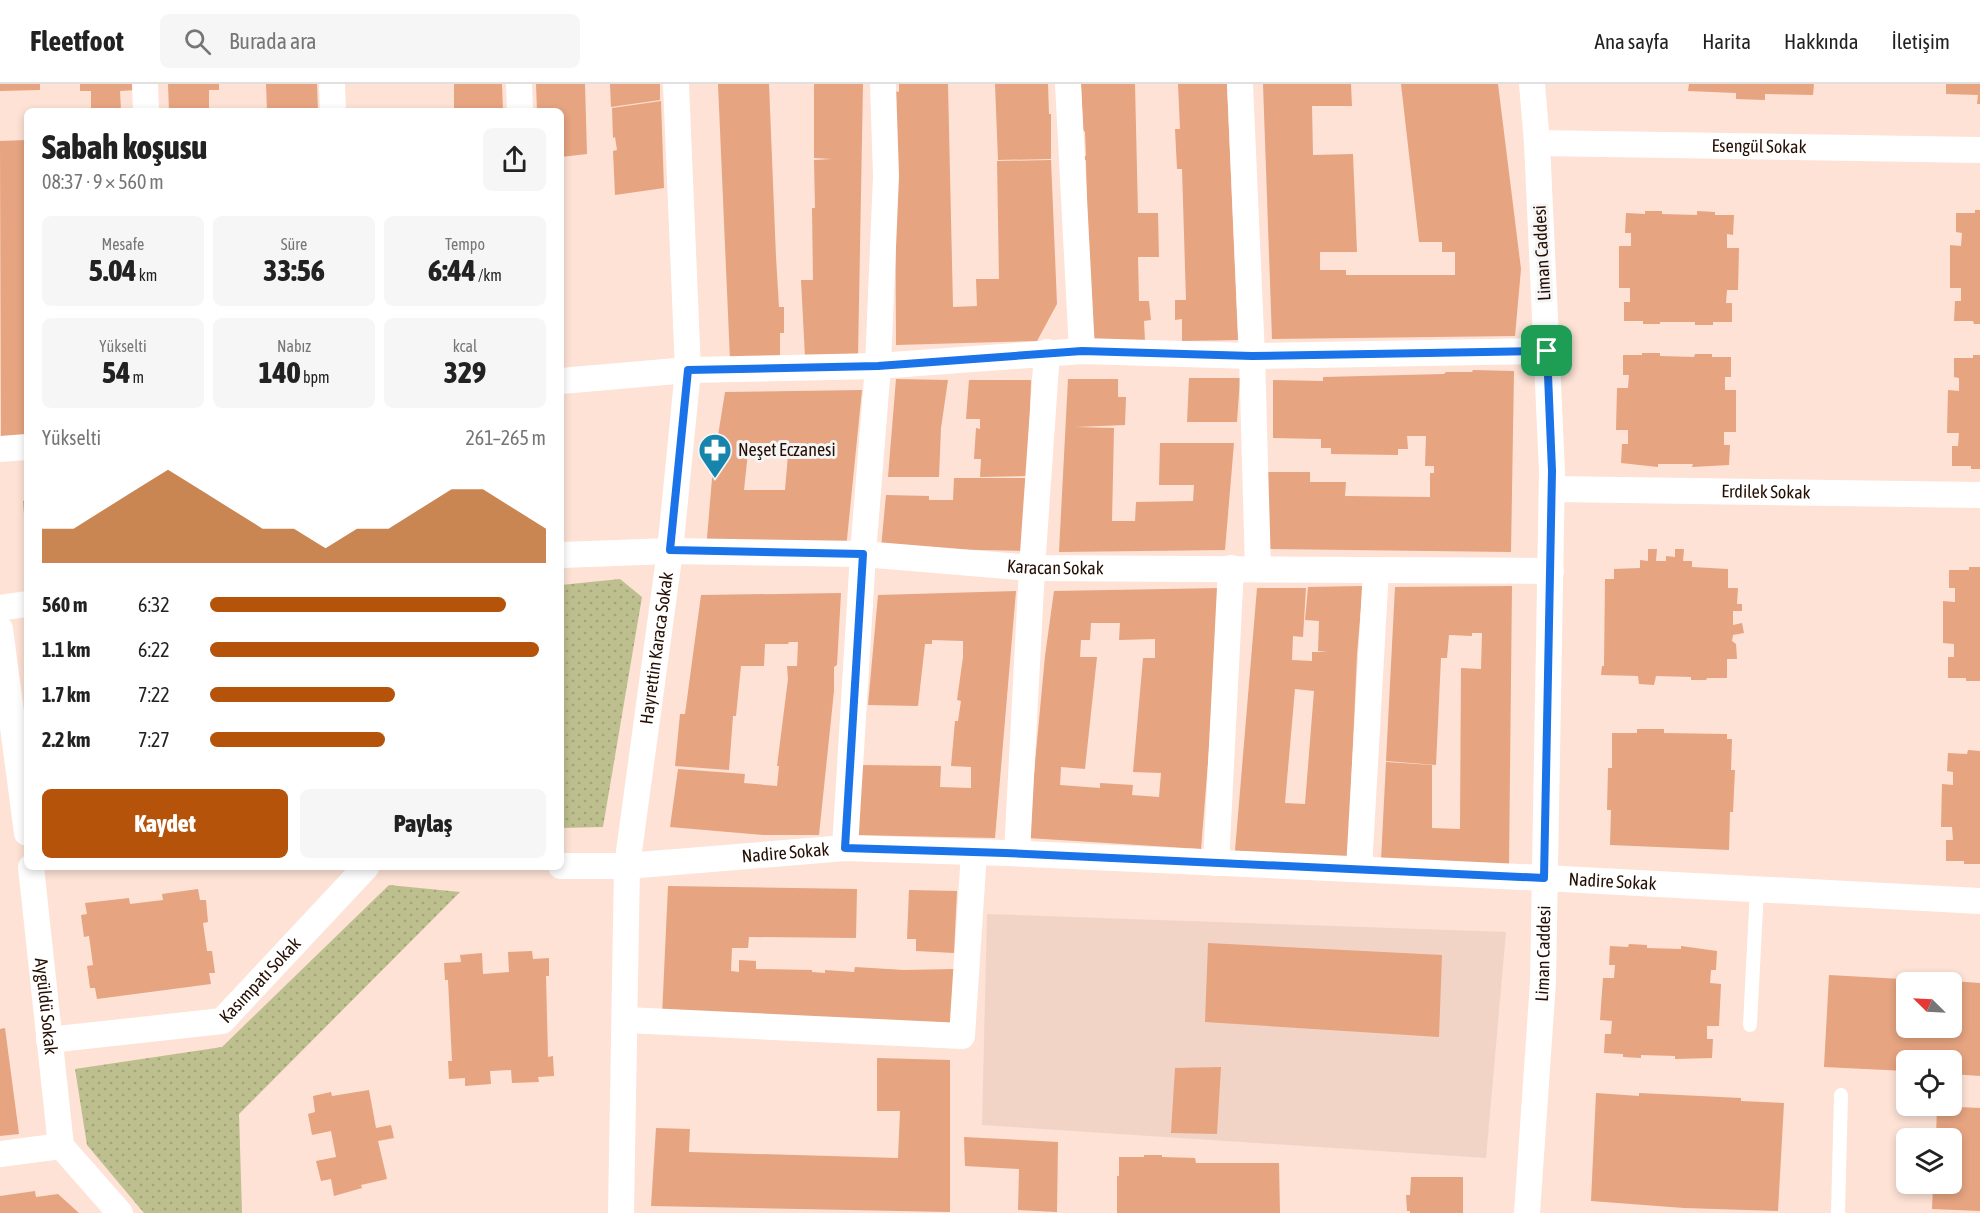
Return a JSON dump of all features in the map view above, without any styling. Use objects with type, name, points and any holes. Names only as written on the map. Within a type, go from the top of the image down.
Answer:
[{"type":"street","points":[[145,84],[146,108]]},
{"type":"street","points":[[332,84],[333,108]]},
{"type":"street","points":[[519,84],[520,108]]},
{"type":"street","name":"Hayrettin Karaca Sokak","points":[[621,1213],[627,866],[670,550],[688,370],[676,84]]},
{"type":"street","points":[[845,848],[863,554],[878,366],[886,176],[883,84]]},
{"type":"street","points":[[1068,84],[1082,351]]},
{"type":"street","points":[[1240,84],[1252,356],[1258,569]]},
{"type":"street","name":"Liman Caddesi","points":[[1527,1213],[1543,982],[1552,489],[1533,84]]},
{"type":"street","name":"Esengül Sokak","points":[[1537,143],[1980,150]]},
{"type":"street","points":[[564,381],[688,370],[878,366],[1047,352],[1252,356],[1547,351]]},
{"type":"street","points":[[1017,853],[1032,568],[1047,352]]},
{"type":"street","points":[[0,449],[24,447]]},
{"type":"street","name":"Erdilek Sokak","points":[[1552,489],[1980,495]]},
{"type":"street","name":"Karacan Sokak","points":[[564,555],[670,550],[863,554],[1032,568],[1551,571]]},
{"type":"street","points":[[1216,863],[1231,568]]},
{"type":"street","points":[[1359,869],[1376,570]]},
{"type":"street","points":[[0,608],[24,604]]},
{"type":"street","points":[[0,629],[24,805]]},
{"type":"street","name":"Nadire Sokak","points":[[564,866],[627,866],[845,848],[1017,853],[1980,901]]},
{"type":"street","points":[[626,1020],[962,1035],[974,852]]},
{"type":"street","name":"Aygüldü Sokak","points":[[31,870],[61,1146]]},
{"type":"street","name":"Kasımpatı Sokak","points":[[49,1040],[222,1021],[363,870]]},
{"type":"street","points":[[0,1154],[61,1146],[120,1213]]},
{"type":"lane","points":[[1750,1025],[1757,889]]},
{"type":"lane","points":[[1838,1213],[1841,1095]]},
{"type":"shaded area","points":[[987,914],[1506,932],[1486,1158],[982,1125]]},
{"type":"green space","points":[[620,579],[642,597],[603,827],[564,828],[564,585]]},
{"type":"green space","points":[[389,885],[460,892],[239,1114],[242,1213],[144,1213],[87,1145],[75,1069],[222,1047]]},
{"type":"building","points":[[0,84],[40,84],[40,90],[0,91]]},
{"type":"building","points":[[80,84],[135,84],[136,90],[120,91],[121,108],[91,108],[91,91],[80,91]]},
{"type":"building","points":[[168,84],[219,84],[219,90],[209,90],[209,108],[169,108]]},
{"type":"building","points":[[266,84],[317,84],[318,108],[267,108]]},
{"type":"building","points":[[454,84],[502,84],[503,108],[454,108]]},
{"type":"building","points":[[536,84],[585,84],[587,154],[564,157],[564,108],[537,108]]},
{"type":"building","points":[[610,84],[660,84],[660,100],[611,107]]},
{"type":"building","points":[[718,84],[769,84],[779,307],[784,307],[784,333],[780,333],[780,356],[730,360]]},
{"type":"building","points":[[814,84],[863,84],[858,356],[805,357],[801,280],[813,280],[814,160],[832,159],[814,158]]},
{"type":"building","points":[[899,84],[948,84],[953,307],[977,306],[976,279],[999,279],[997,161],[1051,160],[1057,304],[1037,341],[896,345],[895,91],[899,92]]},
{"type":"building","points":[[995,84],[1048,84],[1051,159],[998,160]]},
{"type":"building","points":[[1081,84],[1135,84],[1138,213],[1158,213],[1159,257],[1138,257],[1139,301],[1149,301],[1151,320],[1144,321],[1145,341],[1090,342],[1086,160],[1084,160],[1086,156]]},
{"type":"building","points":[[1178,84],[1227,84],[1238,340],[1182,341],[1182,319],[1175,320],[1175,300],[1186,300],[1182,169],[1177,169],[1175,129],[1180,129]]},
{"type":"building","points":[[1263,84],[1351,84],[1352,106],[1312,106],[1313,155],[1353,154],[1357,252],[1320,252],[1320,270],[1346,270],[1346,275],[1455,275],[1455,252],[1442,252],[1442,242],[1419,242],[1401,84],[1498,84],[1521,269],[1515,336],[1272,339]]},
{"type":"building","points":[[1689,84],[1814,84],[1813,95],[1765,94],[1765,100],[1736,99],[1736,93],[1688,91]]},
{"type":"building","points":[[1946,84],[1980,84],[1980,104],[1977,104],[1978,95],[1946,94]]},
{"type":"building","points":[[661,101],[664,188],[615,195],[613,151],[617,150],[615,137],[613,138],[612,108]]},
{"type":"building","points":[[24,140],[24,442],[1,444],[0,141]]},
{"type":"building","points":[[1975,210],[1980,210],[1980,324],[1974,324],[1973,321],[1954,321],[1955,301],[1961,301],[1961,288],[1950,288],[1950,245],[1961,246],[1962,233],[1956,232],[1956,213],[1975,213]]},
{"type":"building","points":[[1645,211],[1697,215],[1697,211],[1715,212],[1715,215],[1734,215],[1733,235],[1727,234],[1727,248],[1739,248],[1738,290],[1727,290],[1726,303],[1732,303],[1732,322],[1695,325],[1695,322],[1643,324],[1643,321],[1624,321],[1624,302],[1630,302],[1630,288],[1619,288],[1619,246],[1631,246],[1631,233],[1625,233],[1626,213],[1645,214]]},
{"type":"building","points":[[1642,353],[1660,353],[1660,356],[1694,357],[1695,354],[1712,354],[1712,357],[1731,357],[1731,377],[1725,377],[1725,390],[1736,390],[1736,432],[1724,432],[1724,445],[1730,445],[1729,465],[1692,467],[1693,464],[1658,464],[1658,467],[1621,463],[1622,444],[1628,444],[1628,430],[1616,430],[1617,388],[1628,388],[1629,375],[1623,375],[1623,355],[1642,355]]},
{"type":"building","points":[[1973,355],[1980,355],[1980,469],[1971,469],[1971,466],[1952,466],[1952,446],[1958,446],[1959,433],[1947,433],[1948,390],[1959,391],[1959,378],[1954,377],[1954,358],[1973,358]]},
{"type":"building","points":[[1473,370],[1514,371],[1511,552],[1264,549],[1267,472],[1310,472],[1310,482],[1346,482],[1345,496],[1430,497],[1430,473],[1434,473],[1434,466],[1425,466],[1426,436],[1407,436],[1408,449],[1398,449],[1398,455],[1331,454],[1331,448],[1321,448],[1321,439],[1273,438],[1273,380],[1323,381],[1323,377],[1444,374],[1446,372],[1472,372]]},
{"type":"building","points":[[1189,378],[1240,378],[1237,422],[1187,422]]},
{"type":"building","points":[[896,379],[948,380],[941,428],[939,477],[888,477]]},
{"type":"building","points":[[1068,379],[1118,379],[1118,397],[1126,397],[1125,425],[1075,427],[1114,428],[1112,521],[1135,521],[1136,502],[1193,501],[1194,485],[1159,485],[1160,443],[1234,443],[1225,550],[1059,552]]},
{"type":"building","points":[[969,380],[1031,380],[1028,476],[980,477],[981,459],[974,459],[976,428],[980,429],[980,419],[966,419]]},
{"type":"building","points":[[862,390],[846,549],[706,550],[713,467],[725,392]],"holes":[[[749,443],[789,443],[785,490],[744,490]]]},
{"type":"building","points":[[954,478],[1027,478],[1024,551],[881,548],[886,495],[929,496],[929,500],[953,500]]},
{"type":"building","points":[[1648,549],[1657,549],[1656,561],[1666,561],[1666,556],[1675,557],[1675,549],[1684,549],[1683,561],[1692,561],[1692,567],[1728,569],[1728,588],[1738,588],[1737,604],[1742,604],[1742,611],[1733,611],[1733,625],[1742,623],[1744,633],[1733,635],[1732,641],[1736,644],[1737,659],[1727,659],[1727,678],[1691,680],[1691,677],[1656,676],[1654,685],[1639,684],[1638,676],[1601,675],[1602,666],[1604,666],[1605,579],[1614,579],[1614,569],[1640,568],[1640,560],[1648,561]]},
{"type":"building","points":[[1969,567],[1980,567],[1980,681],[1948,678],[1948,657],[1954,657],[1954,644],[1943,643],[1943,601],[1955,602],[1955,588],[1949,588],[1949,570],[1969,570]]},
{"type":"building","points":[[1363,586],[1357,654],[1348,857],[1235,851],[1257,588],[1306,588],[1303,637],[1293,636],[1292,660],[1312,661],[1312,652],[1328,652],[1318,651],[1319,621],[1305,620],[1308,587]],"holes":[[[1295,689],[1314,691],[1305,804],[1285,803]]]},
{"type":"building","points":[[1512,586],[1509,865],[1381,860],[1386,762],[1432,765],[1432,828],[1460,829],[1461,668],[1481,669],[1482,633],[1472,633],[1472,636],[1449,635],[1447,658],[1441,658],[1436,765],[1386,761],[1395,587]]},
{"type":"building","points":[[1222,588],[1201,849],[1028,838],[1045,656],[1054,591]],"holes":[[[1091,623],[1120,623],[1119,640],[1155,639],[1155,658],[1143,658],[1133,772],[1161,773],[1159,797],[1132,795],[1133,785],[1100,783],[1100,788],[1060,785],[1061,767],[1085,769],[1097,657],[1080,657],[1081,640],[1090,640]]]},
{"type":"building","points":[[1016,591],[995,838],[854,835],[862,765],[941,766],[940,787],[971,788],[971,767],[951,766],[955,721],[958,721],[961,701],[957,700],[963,641],[932,640],[932,644],[925,644],[918,706],[868,705],[878,595]]},
{"type":"building","points":[[841,593],[837,665],[834,667],[834,691],[819,835],[763,835],[670,827],[678,769],[745,774],[744,783],[777,786],[779,766],[777,766],[788,679],[787,666],[797,666],[798,642],[765,644],[764,666],[741,666],[736,716],[733,716],[729,770],[675,766],[680,714],[685,714],[701,595]]},
{"type":"building","points":[[1637,729],[1664,729],[1664,733],[1727,734],[1727,739],[1732,739],[1731,770],[1735,770],[1733,812],[1730,812],[1729,850],[1610,845],[1611,810],[1607,810],[1608,768],[1612,768],[1612,733],[1637,733]]},
{"type":"building","points":[[1968,750],[1980,751],[1980,864],[1946,861],[1946,840],[1953,840],[1952,827],[1941,827],[1942,784],[1953,785],[1953,772],[1947,771],[1948,753],[1967,754]]},
{"type":"building","points":[[668,886],[857,889],[856,938],[749,937],[748,948],[732,948],[731,971],[739,972],[739,960],[756,961],[756,969],[812,970],[812,972],[825,973],[825,970],[854,972],[855,967],[904,970],[954,969],[951,1026],[662,1016]]},
{"type":"building","points":[[198,889],[200,900],[206,900],[208,922],[203,923],[207,951],[212,951],[215,973],[209,973],[211,984],[97,999],[95,988],[90,988],[87,966],[93,965],[89,936],[84,937],[81,915],[87,914],[85,903],[129,898],[130,904],[163,900],[162,894]]},
{"type":"building","points":[[909,890],[957,891],[954,953],[916,951],[916,939],[907,939]]},
{"type":"building","points":[[1208,943],[1442,955],[1439,1037],[1205,1022]]},
{"type":"building","points":[[1629,944],[1647,945],[1647,948],[1681,949],[1681,946],[1717,951],[1716,970],[1711,970],[1710,983],[1721,984],[1719,1026],[1707,1026],[1707,1039],[1713,1039],[1712,1058],[1675,1059],[1675,1056],[1641,1055],[1641,1058],[1604,1053],[1605,1034],[1611,1034],[1612,1021],[1600,1020],[1603,978],[1614,978],[1615,965],[1609,965],[1610,946],[1628,947]]},
{"type":"building","points":[[532,951],[533,959],[549,958],[549,976],[546,976],[548,1057],[553,1056],[554,1076],[538,1077],[539,1082],[512,1083],[511,1070],[490,1071],[491,1084],[465,1086],[465,1078],[449,1079],[448,1061],[452,1061],[448,980],[445,980],[444,963],[461,962],[460,955],[482,953],[483,974],[509,972],[508,952]]},
{"type":"building","points":[[1829,975],[1896,979],[1896,1038],[1962,1038],[1962,982],[1980,983],[1980,1076],[1962,1075],[1962,1050],[1896,1050],[1896,1071],[1824,1067]]},
{"type":"building","points":[[5,1028],[19,1134],[0,1136],[0,1029]]},
{"type":"building","points":[[877,1058],[950,1060],[950,1212],[651,1206],[656,1128],[690,1129],[689,1152],[898,1158],[900,1111],[877,1111]]},
{"type":"building","points":[[1221,1067],[1217,1134],[1171,1133],[1175,1068]]},
{"type":"building","points":[[369,1090],[376,1128],[391,1125],[394,1138],[378,1141],[387,1179],[361,1185],[362,1188],[334,1196],[331,1179],[321,1181],[316,1161],[336,1157],[331,1131],[312,1135],[308,1114],[315,1112],[313,1096],[331,1092],[332,1096]]},
{"type":"building","points":[[1596,1093],[1741,1098],[1741,1101],[1784,1103],[1778,1211],[1684,1208],[1591,1201]]},
{"type":"building","points":[[1962,1107],[1980,1108],[1980,1211],[1932,1209],[1933,1194],[1962,1194],[1962,1128],[1936,1128],[1937,1116],[1962,1116]]},
{"type":"building","points":[[964,1137],[1058,1142],[1057,1212],[1018,1210],[1019,1169],[965,1166]]},
{"type":"building","points":[[1144,1155],[1195,1158],[1196,1163],[1279,1163],[1280,1213],[1117,1213],[1119,1157],[1144,1157]]},
{"type":"building","points":[[1411,1177],[1463,1177],[1463,1213],[1410,1213],[1407,1211],[1406,1195],[1410,1195]]},
{"type":"building","points":[[35,1191],[36,1197],[58,1194],[79,1213],[0,1213],[0,1196]]},
{"type":"place","name":"Neşet Eczanesi","points":[[715,479]]},
{"type":"route","points":[[1082,351],[1252,356],[1547,351],[1552,471],[1544,878],[1005,853],[845,848],[863,554],[670,550],[688,370],[878,366],[1082,351]]}]
